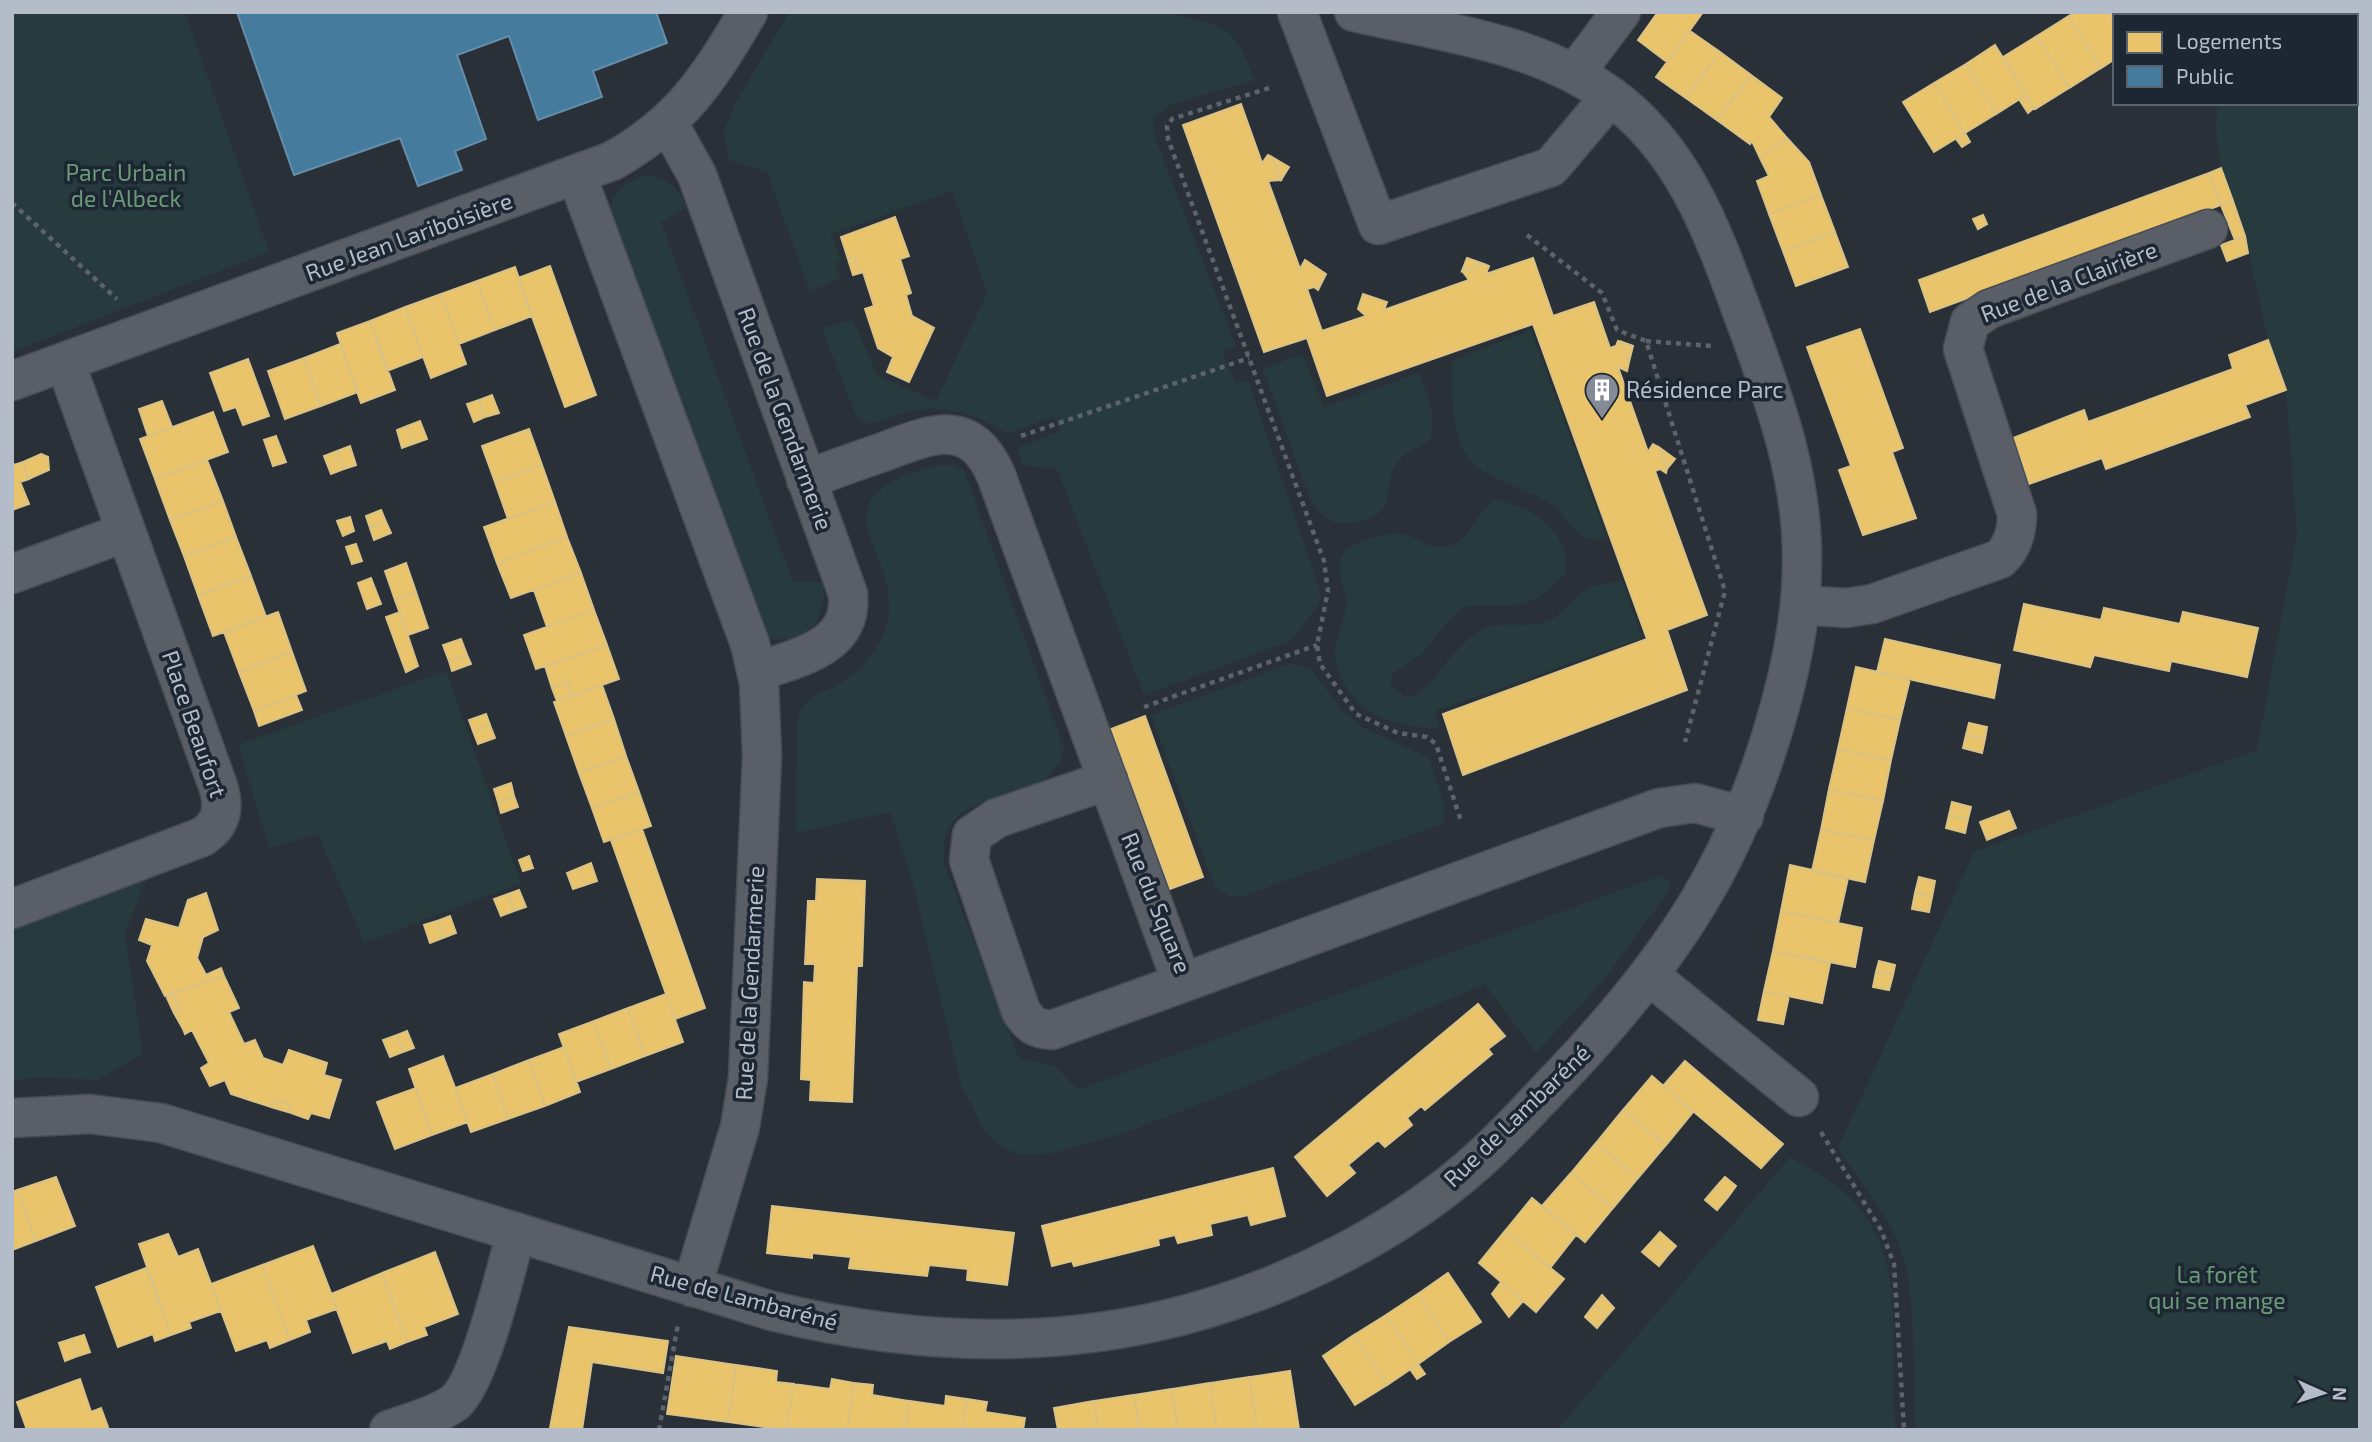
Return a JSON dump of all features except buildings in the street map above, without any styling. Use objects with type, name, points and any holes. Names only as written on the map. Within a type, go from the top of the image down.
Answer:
[{"type":"street","name":"Rue Jean Lariboisière","points":[[12,381],[577,176],[630,150],[668,123],[706,80],[748,12]]},
{"type":"street","points":[[1297,12],[1378,225],[1551,167],[1611,96]]},
{"type":"street","name":"Rue de Lambaréné","points":[[12,1118],[90,1114],[161,1123],[772,1311],[927,1337],[987,1340],[1087,1335],[1163,1320],[1218,1305],[1340,1255],[1397,1222],[1453,1182],[1518,1121],[1650,976],[1707,892],[1744,816],[1783,694],[1800,605],[1800,526],[1787,440],[1722,259],[1703,211],[1677,166],[1643,124],[1611,96],[1574,73],[1510,48],[1354,12]]},
{"type":"street","points":[[1574,73],[1621,12]]},
{"type":"street","name":"Rue de la Gendarmerie","points":[[668,123],[697,175],[845,584],[848,613],[841,631],[828,645],[757,672]]},
{"type":"street","name":"Rue de la Gendarmerie","points":[[577,176],[750,644],[757,672],[762,756],[748,1078],[740,1127],[692,1287]]},
{"type":"street","name":"Rue de la Clairière","points":[[1800,605],[1846,608],[1872,604],[2000,559],[2008,552],[2015,535],[2017,514],[1963,349],[1969,321],[1989,309],[2208,229]]},
{"type":"street","name":"Place Beaufort","points":[[12,909],[190,843],[213,830],[220,819],[221,796],[65,362]]},
{"type":"street","name":"Rue du Square","points":[[806,480],[927,436],[958,436],[978,446],[996,475],[1182,983],[1660,808],[1695,803],[1744,816]]},
{"type":"street","points":[[12,574],[126,532]]},
{"type":"street","points":[[1108,780],[997,818],[972,835],[969,860],[1021,1011],[1029,1024],[1038,1029],[1052,1030],[1182,983]]},
{"type":"street","points":[[1650,976],[1799,1097]]},
{"type":"street","points":[[389,1430],[443,1410],[463,1395],[480,1351],[516,1233]]},
{"type":"path","points":[[1269,88],[1172,119],[1167,126],[1168,139],[1324,561],[1328,590],[1317,645],[1320,664],[1356,714],[1398,733],[1427,737],[1436,744],[1461,821]]},
{"type":"path","points":[[12,203],[151,330]]},
{"type":"path","points":[[1527,234],[1602,293],[1617,330],[1646,341],[1723,347]]},
{"type":"path","points":[[1646,341],[1725,591],[1685,743]]},
{"type":"path","points":[[1018,437],[1249,358]]},
{"type":"path","points":[[1144,707],[1317,645]]},
{"type":"path","points":[[1799,1097],[1888,1245],[1897,1288],[1904,1430]]},
{"type":"path","points":[[659,1430],[678,1324],[692,1287]]},
{"type":"green space","name":"Parc Urbain de l'Albeck","points":[[12,12],[185,12],[269,252],[12,352]]},
{"type":"green space","points":[[789,12],[1167,12],[1215,25],[1233,37],[1255,80],[1172,104],[1153,119],[1154,135],[1236,346],[1223,351],[1235,384],[1248,380],[1320,590],[1319,604],[1291,641],[1144,695],[1057,469],[1023,465],[1017,448],[1060,431],[1054,416],[1008,434],[971,416],[945,410],[918,410],[867,424],[856,416],[822,328],[853,320],[878,376],[936,401],[987,293],[952,191],[831,234],[841,261],[835,263],[841,278],[810,292],[767,172],[729,160],[724,130],[735,104]]},
{"type":"green space","name":"La forêt qui se mange","points":[[2360,12],[2360,1430],[1915,1430],[1913,1332],[1903,1258],[1883,1215],[1838,1148],[1974,852],[2257,750],[2297,533],[2286,390],[2268,340],[2245,236],[2221,168],[2216,136],[2217,105],[2358,105],[2358,14],[2219,14]]},
{"type":"green space","points":[[646,175],[671,185],[687,207],[661,222],[793,582],[823,582],[821,610],[809,630],[800,636],[775,639],[760,636],[609,215],[616,194],[632,181]]},
{"type":"green space","points":[[1531,330],[1607,538],[1597,540],[1581,535],[1548,502],[1478,468],[1464,451],[1459,439],[1454,413],[1451,361]]},
{"type":"green space","points":[[1302,354],[1324,407],[1419,373],[1432,414],[1430,440],[1408,452],[1394,467],[1385,505],[1379,513],[1368,519],[1349,523],[1330,521],[1310,499],[1263,369]]},
{"type":"green space","points":[[938,465],[954,465],[964,470],[1064,748],[1055,770],[1038,784],[973,807],[955,819],[945,838],[945,867],[1019,1058],[1055,1066],[1078,1090],[1659,876],[1671,881],[1668,892],[1604,980],[1536,1053],[1485,984],[1252,1084],[1124,1133],[1054,1153],[1019,1155],[1000,1146],[985,1131],[961,1085],[913,883],[890,812],[796,833],[797,725],[801,710],[812,698],[844,681],[860,668],[879,643],[887,624],[889,598],[884,574],[868,531],[867,512],[875,495],[897,479]]},
{"type":"green space","points":[[1496,500],[1523,508],[1547,524],[1563,546],[1565,574],[1539,598],[1519,605],[1465,606],[1450,619],[1422,654],[1393,673],[1390,685],[1407,698],[1416,694],[1425,688],[1460,647],[1480,631],[1488,627],[1531,625],[1548,621],[1584,591],[1602,584],[1622,581],[1642,638],[1435,711],[1440,729],[1396,723],[1370,712],[1349,693],[1335,661],[1346,606],[1339,570],[1341,556],[1357,543],[1389,534],[1402,534],[1437,547],[1452,545],[1460,541],[1482,511]]},
{"type":"green space","points":[[1290,664],[1310,668],[1342,710],[1362,727],[1429,758],[1445,806],[1444,823],[1244,896],[1229,896],[1215,887],[1151,715]]},
{"type":"green space","points":[[446,671],[521,883],[364,943],[318,834],[269,848],[238,745]]},
{"type":"green space","points":[[147,875],[125,935],[143,1054],[97,1080],[37,1077],[12,1081],[12,926]]},
{"type":"green space","points":[[1790,1157],[1844,1192],[1866,1216],[1880,1243],[1892,1304],[1896,1430],[1557,1430]]},
{"type":"place","name":"Résidence Parc","points":[[1602,420]]}]
